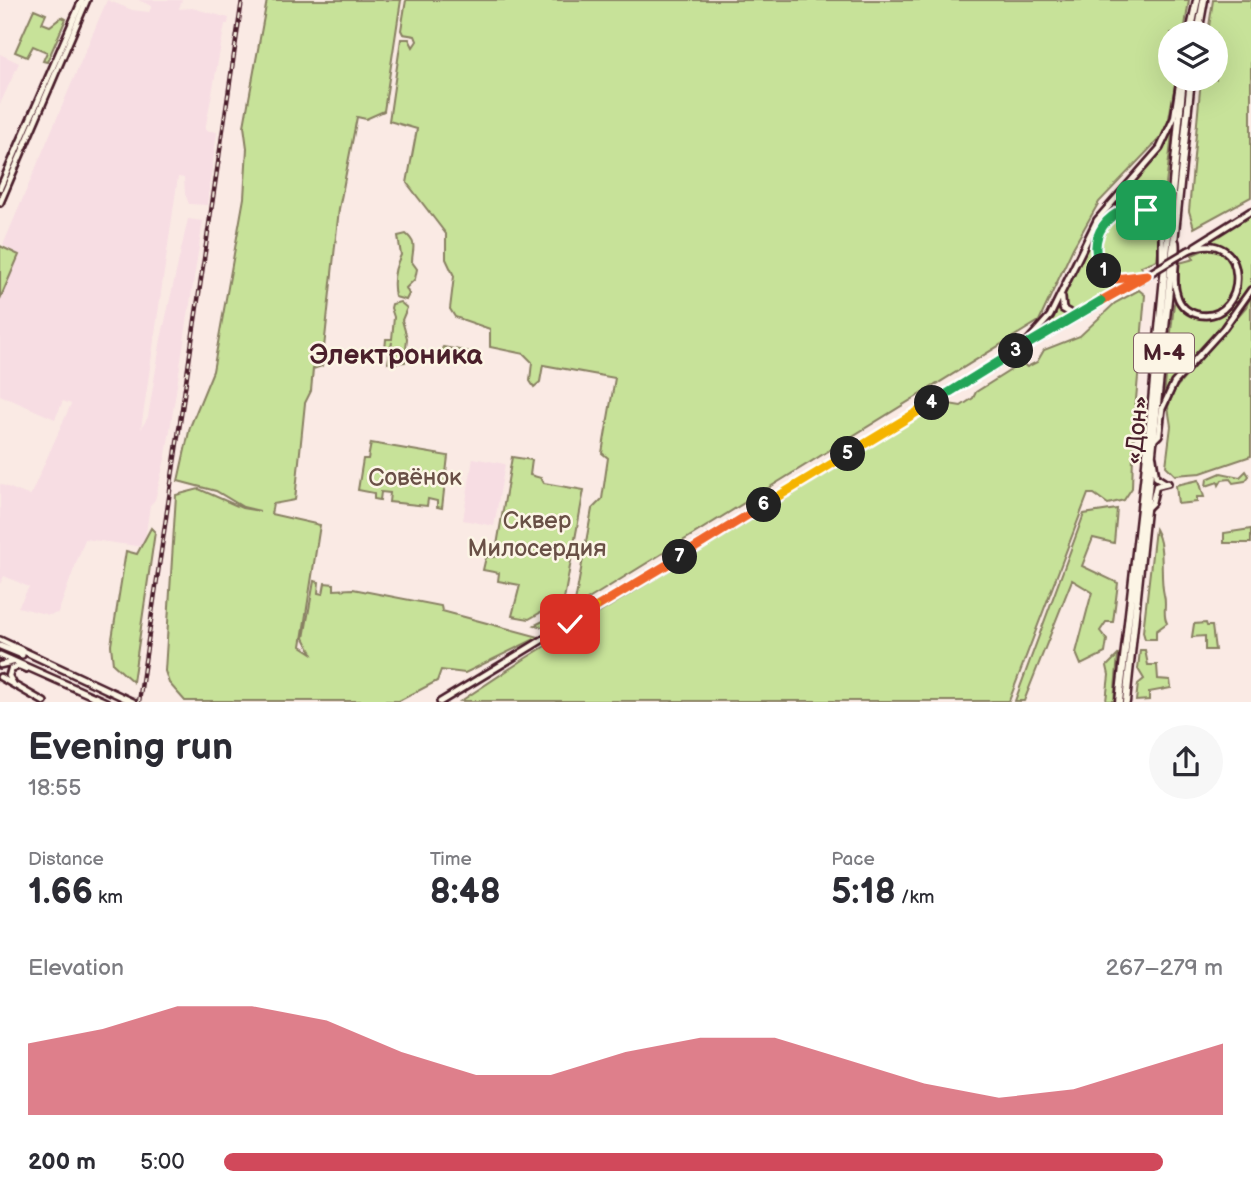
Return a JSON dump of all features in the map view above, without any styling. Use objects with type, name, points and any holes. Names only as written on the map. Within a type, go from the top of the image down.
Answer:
[{"type":"highway","points":[[1193,21],[1198,0]]},
{"type":"highway","points":[[1200,21],[1204,0]]},
{"type":"highway","name":"«Дон»","points":[[1119,702],[1146,464],[1181,91]]},
{"type":"highway","name":"«Дон»","points":[[1126,702],[1190,91]]},
{"type":"main road","points":[[0,640],[133,702]]},
{"type":"main road","points":[[0,646],[61,670]]},
{"type":"main road","points":[[0,655],[106,702]]},
{"type":"street","points":[[0,188],[82,0]]},
{"type":"street","points":[[0,203],[6,174],[87,0]]},
{"type":"street","points":[[1007,357],[1034,337],[1063,293],[1080,250],[1097,220],[1160,148],[1174,118],[1180,91]]},
{"type":"street","points":[[1147,275],[1116,279],[1105,272],[1096,254],[1102,227],[1111,216],[1128,207],[1149,212],[1159,224],[1163,248],[1162,279]]},
{"type":"street","points":[[443,700],[1251,211]]},
{"type":"street","points":[[1176,239],[1175,289],[1178,299],[1188,311],[1208,316],[1224,309],[1238,293],[1244,274]]},
{"type":"street","points":[[1189,250],[1221,244],[1232,250],[1241,261]]},
{"type":"street","points":[[1155,439],[1159,435],[1162,409],[1174,383],[1224,328],[1251,290]]},
{"type":"street","points":[[1063,293],[1063,309],[1076,316]]},
{"type":"street","points":[[1148,507],[1152,503],[1156,486],[1168,483],[1156,477],[1153,457]]},
{"type":"street","points":[[0,665],[10,662],[21,664]]},
{"type":"street","points":[[13,683],[9,673],[16,667],[57,680]]},
{"type":"street","points":[[0,677],[44,702]]},
{"type":"shaded area","points":[[107,0],[132,10],[149,12],[152,6],[138,0],[182,0],[179,9],[192,8],[229,18],[228,24],[225,24],[205,130],[217,132],[207,205],[189,204],[184,178],[178,177],[141,429],[148,417],[161,339],[188,219],[203,221],[166,455],[155,500],[150,505],[144,547],[85,539],[58,613],[49,615],[18,607],[29,587],[4,576],[0,584],[0,484],[30,496],[71,404],[63,401],[55,419],[0,395],[0,299],[19,255],[3,245]]},
{"type":"shaded area","points":[[0,54],[19,63],[0,104]]},
{"type":"shaded area","points":[[473,458],[505,464],[494,526],[463,520]]},
{"type":"green space","points":[[267,0],[401,0],[384,111],[366,119],[357,117],[339,209],[322,366],[313,369],[311,391],[305,403],[295,500],[273,504],[271,514],[320,525],[301,646],[312,653],[304,638],[314,581],[319,582],[318,593],[323,594],[325,583],[334,584],[334,590],[353,589],[441,606],[442,611],[539,637],[465,673],[441,670],[437,681],[399,701],[185,701],[169,683],[165,671],[176,495],[199,489],[242,508],[260,511],[243,507],[216,491],[178,481],[190,427],[213,371],[244,198],[247,148],[244,126]]},
{"type":"green space","points":[[406,0],[1189,0],[1186,21],[1158,21],[1158,91],[1174,91],[1168,124],[1162,136],[1099,202],[1073,248],[1039,321],[574,608],[592,509],[602,499],[608,458],[602,453],[615,378],[543,365],[540,382],[534,387],[530,381],[532,362],[524,354],[490,347],[490,329],[455,317],[450,309],[454,276],[446,259],[446,234],[407,183],[417,129],[389,121],[401,39],[409,39],[413,47],[417,41],[415,36],[403,34],[401,30]]},
{"type":"green space","points":[[1213,0],[1251,0],[1251,197],[1194,228],[1189,211],[1200,91],[1228,91],[1228,21],[1210,21]]},
{"type":"green space","points":[[34,9],[46,14],[42,23],[50,26],[62,17],[66,19],[47,62],[43,61],[47,52],[33,46],[27,57],[15,52]]},
{"type":"green space","points":[[1173,126],[1157,260],[1141,266],[1143,271],[1130,277],[1128,283],[1073,313],[1039,336],[1062,300],[1091,235],[1146,169]]},
{"type":"green space","points":[[1251,214],[1251,285],[1246,297],[1164,396],[1174,304],[1179,294],[1179,263],[1194,259],[1192,255],[1208,248],[1209,241]]},
{"type":"green space","points":[[406,234],[413,244],[412,262],[417,269],[415,279],[406,288],[409,294],[406,300],[395,297],[394,286],[395,270],[401,255],[398,236]]},
{"type":"green space","points":[[0,246],[19,255],[0,299]]},
{"type":"green space","points":[[1139,290],[1145,295],[1134,423],[1132,488],[1124,500],[1108,504],[1094,494],[1088,494],[1009,701],[461,701],[526,658],[922,414],[943,403],[961,406],[973,398],[976,392],[1022,363],[1027,367],[1037,362],[1044,350],[1080,336],[1115,303]]},
{"type":"green space","points":[[1251,296],[1251,456],[1201,473],[1175,475],[1166,466],[1171,426],[1168,407],[1175,389],[1246,307]]},
{"type":"green space","points":[[400,302],[407,308],[402,320],[407,338],[405,362],[388,363],[390,350],[385,350],[386,339],[392,339],[394,317],[391,308],[392,304]]},
{"type":"green space","points":[[443,347],[476,353],[475,362],[438,356]]},
{"type":"green space","name":"Совёнок","points":[[371,443],[448,456],[442,508],[437,507],[437,501],[428,499],[427,506],[389,502],[390,493],[381,492],[380,500],[374,499],[374,493],[358,490],[363,459],[368,459]]},
{"type":"green space","name":"Сквер Милосердия","points":[[512,457],[532,460],[530,475],[541,478],[544,483],[584,490],[564,599],[529,619],[512,616],[520,585],[498,581],[499,573],[483,570],[486,557],[495,557]]},
{"type":"green space","points":[[1246,471],[1249,476],[1245,481],[1233,483],[1230,479],[1222,480],[1219,485],[1218,482],[1206,486],[1207,479],[1221,473],[1240,477]]},
{"type":"green space","points":[[1199,480],[1204,497],[1197,497],[1197,502],[1178,504],[1176,485]]},
{"type":"green space","points":[[1117,509],[1114,543],[1093,538],[1082,566],[1118,583],[1113,622],[1106,622],[1100,631],[1107,640],[1105,653],[1081,665],[1076,653],[1092,592],[1072,580],[1024,701],[1015,701],[1084,514]]},
{"type":"green space","points":[[151,528],[155,532],[133,682],[113,664],[111,645],[126,551],[137,554]]},
{"type":"green space","points":[[1155,529],[1160,545],[1167,623],[1156,631],[1156,639],[1145,639],[1143,632]]},
{"type":"green space","points":[[1251,529],[1251,543],[1224,543],[1224,533]]},
{"type":"green space","name":"Сквер Милосердия","points":[[569,608],[568,617],[549,629],[535,625]]},
{"type":"green space","points":[[1206,623],[1207,626],[1212,626],[1215,650],[1205,650],[1205,636],[1192,637],[1194,624]]},
{"type":"green space","points":[[1140,650],[1145,650],[1148,665],[1157,665],[1158,679],[1170,680],[1171,688],[1149,692],[1149,700],[1136,701],[1138,684],[1144,679],[1138,669]]},
{"type":"green space","points":[[1118,655],[1114,701],[1106,701],[1109,675],[1107,666]]},
{"type":"railway","points":[[139,702],[242,0]]},
{"type":"district","name":"Электроника","points":[[396,355]]},
{"type":"route","points":[[570,624],[1007,357],[1147,275],[1127,280],[1116,279],[1105,272],[1096,254],[1099,233],[1111,216],[1128,207],[1146,210]]}]
